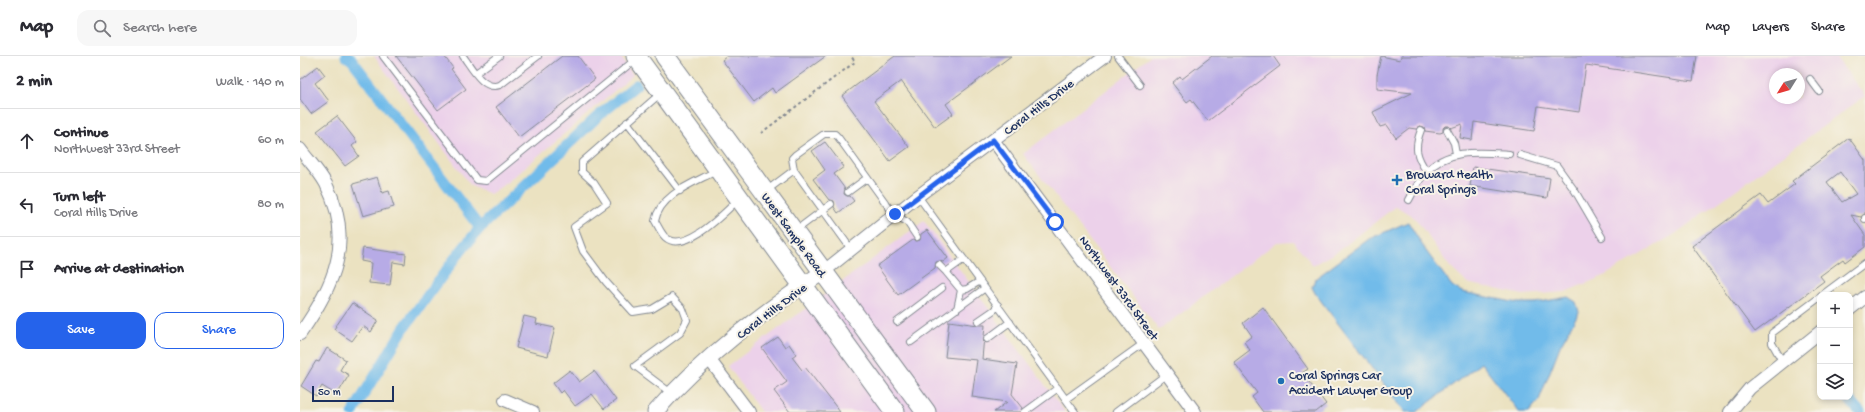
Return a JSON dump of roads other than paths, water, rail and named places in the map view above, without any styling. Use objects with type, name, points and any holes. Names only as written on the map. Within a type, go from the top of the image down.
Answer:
[{"type":"main road","name":"West Sample Road","points":[[665,56],[926,412]]},
{"type":"main road","points":[[642,57],[680,76]]},
{"type":"main road","name":"West Sample Road","points":[[642,57],[662,91],[795,272],[895,412]]},
{"type":"street","name":"Coral Hills Drive","points":[[655,412],[672,393],[709,359],[776,304],[823,272],[918,196],[1105,56]]},
{"type":"street","name":"Northwest 33rd Street","points":[[993,140],[1195,412]]},
{"type":"street","points":[[300,149],[326,183],[338,216],[340,249],[332,280],[300,334]]},
{"type":"street","points":[[1853,307],[1865,297]]},
{"type":"street","points":[[1730,412],[1750,388],[1817,334]]},
{"type":"street","points":[[709,359],[749,412]]},
{"type":"street","points":[[504,400],[533,412]]},
{"type":"lane","points":[[382,56],[477,180],[486,181],[642,57]]},
{"type":"lane","points":[[463,56],[487,85],[494,87],[500,85],[538,56]]},
{"type":"lane","points":[[476,73],[499,56]]},
{"type":"lane","points":[[1118,56],[1140,85]]},
{"type":"lane","points":[[1810,79],[1819,91]]},
{"type":"lane","points":[[662,91],[582,162],[582,172],[594,183],[607,203],[574,227],[583,251],[606,282],[633,312],[652,309],[672,297],[683,309],[687,320],[680,333],[635,366],[672,393]]},
{"type":"lane","points":[[627,122],[680,191]]},
{"type":"lane","points":[[1421,130],[1416,148],[1418,158],[1427,172]]},
{"type":"lane","points":[[1448,130],[1454,143],[1456,154]]},
{"type":"lane","points":[[851,250],[824,210],[794,170],[792,158],[824,134],[835,134],[838,137],[895,214],[907,222],[917,236]]},
{"type":"lane","points":[[1409,200],[1427,172],[1444,159],[1456,154],[1475,152],[1510,154]]},
{"type":"lane","points":[[1520,155],[1557,166],[1575,191],[1602,238]]},
{"type":"lane","points":[[719,169],[669,197],[657,210],[655,221],[665,236],[672,241],[681,241],[696,236],[717,220],[740,198]]},
{"type":"lane","points":[[764,192],[794,170]]},
{"type":"lane","points":[[848,192],[868,178]]},
{"type":"lane","points":[[918,196],[1076,412]]},
{"type":"lane","points":[[794,232],[831,204]]},
{"type":"lane","points":[[946,272],[964,259]]},
{"type":"lane","points":[[1826,292],[1865,262]]},
{"type":"lane","points":[[939,265],[961,290]]},
{"type":"lane","points":[[961,290],[967,289],[980,281]]},
{"type":"lane","points":[[897,322],[942,288]]},
{"type":"lane","points":[[911,342],[985,288]]},
{"type":"lane","points":[[957,309],[961,290]]},
{"type":"lane","points":[[1782,361],[1772,343],[1772,333],[1817,299]]},
{"type":"lane","points":[[978,322],[994,310],[998,305]]},
{"type":"lane","points":[[987,339],[1010,322]]},
{"type":"lane","points":[[1066,399],[1144,343]]},
{"type":"lane","points":[[1116,412],[1167,374]]},
{"type":"lane","points":[[1025,412],[1058,388]]},
{"type":"water","points":[[1408,222],[1426,251],[1452,286],[1462,292],[1518,303],[1535,303],[1568,297],[1576,302],[1579,312],[1560,346],[1539,400],[1529,412],[1519,412],[1481,363],[1417,412],[1405,412],[1315,293],[1312,287],[1315,279],[1369,239]]},
{"type":"waterway","points":[[346,56],[352,60],[480,228]]},
{"type":"waterway","points":[[353,412],[404,328],[456,257],[480,228],[596,118],[636,85]]},
{"type":"waterway","points":[[1850,400],[1860,412]]},
{"type":"place","name":"Broward Health Coral Springs","points":[[1397,180]]},
{"type":"place","name":"Coral Springs Car Accident Lawyer Group","points":[[1281,381]]}]
